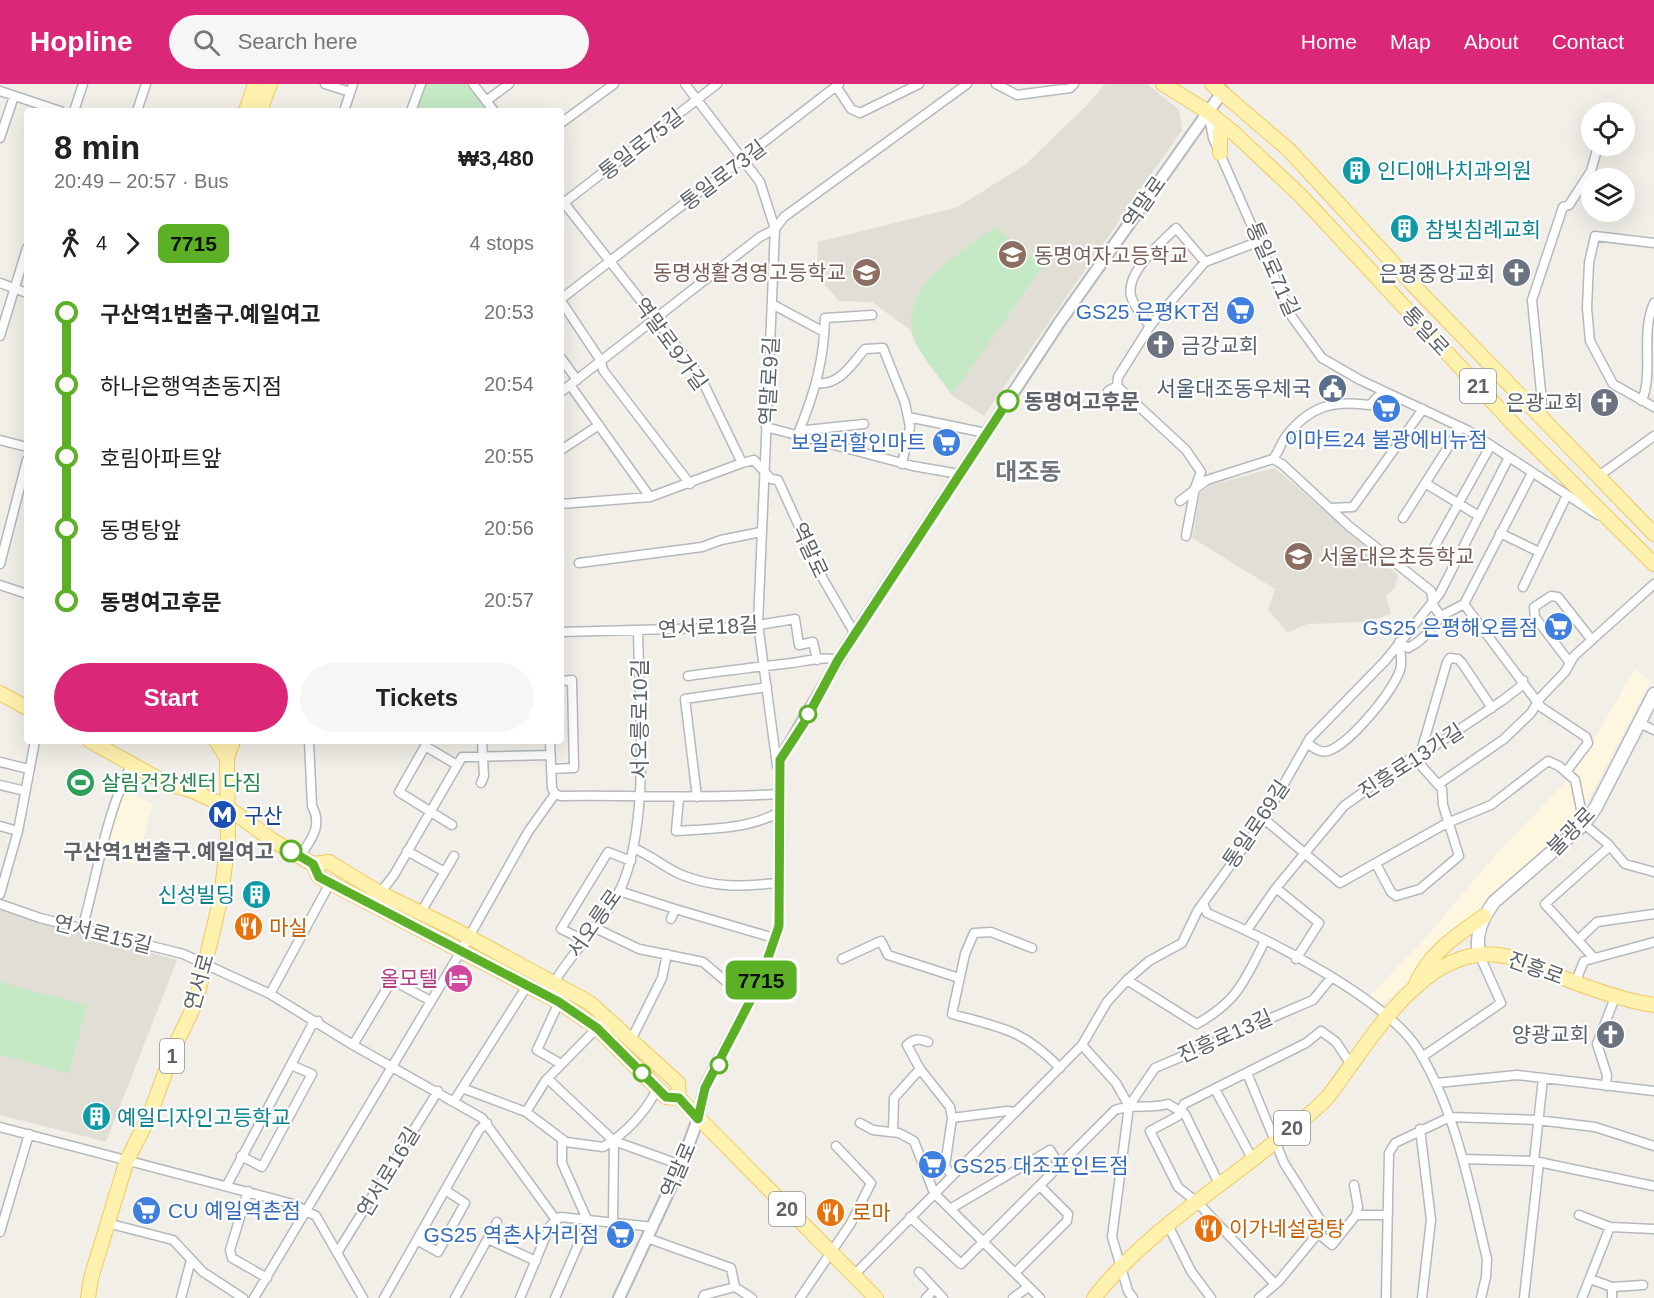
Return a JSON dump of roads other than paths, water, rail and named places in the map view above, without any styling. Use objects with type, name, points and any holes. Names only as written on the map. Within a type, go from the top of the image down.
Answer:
[{"type":"main road","points":[[247,108],[255,84]]},
{"type":"main road","points":[[262,108],[270,84]]},
{"type":"main road","name":"통일로","points":[[1163,84],[1208,112],[1234,133],[1301,196],[1469,377],[1609,522],[1654,564]]},
{"type":"main road","name":"통일로","points":[[1218,88],[1289,150],[1417,289],[1600,475],[1654,534]]},
{"type":"main road","points":[[1220,153],[1220,132],[1226,130],[1234,133]]},
{"type":"main road","points":[[0,693],[24,706]]},
{"type":"main road","name":"불광로","points":[[1484,916],[1494,902],[1584,824],[1596,807],[1654,694]]},
{"type":"main road","name":"20","points":[[96,744],[166,783],[193,791],[227,807],[313,864],[319,877],[559,1002],[597,1028],[666,1097],[679,1098]]},
{"type":"main road","points":[[218,744],[227,758]]},
{"type":"main road","name":"연서로","points":[[88,1298],[107,1223],[127,1160],[149,1117],[175,1046],[196,1002],[221,897],[228,840],[227,758],[232,744]]},
{"type":"main road","name":"20","points":[[313,864],[329,862],[380,893],[469,937],[590,1003],[632,1038],[678,1083],[679,1098],[698,1119],[875,1298]]},
{"type":"main road","points":[[1479,954],[1478,933],[1484,916]]},
{"type":"main road","points":[[1414,991],[1423,968],[1449,941],[1484,916]]},
{"type":"main road","name":"진흥로","points":[[1094,1298],[1120,1267],[1168,1225],[1221,1186],[1329,1096],[1350,1063],[1387,1016],[1437,969],[1462,957],[1479,954],[1506,955],[1575,983],[1654,1005]]},
{"type":"street","points":[[75,108],[83,84]]},
{"type":"street","points":[[138,108],[146,84]]},
{"type":"street","points":[[325,84],[351,88],[345,108]]},
{"type":"street","points":[[412,108],[421,84]]},
{"type":"street","points":[[473,84],[492,108]]},
{"type":"street","points":[[486,101],[509,84]]},
{"type":"street","points":[[564,121],[614,84]]},
{"type":"street","name":"역말로9길","points":[[685,84],[760,182],[775,229],[758,624],[778,769]]},
{"type":"street","name":"통일로75길","points":[[564,200],[717,84]]},
{"type":"street","name":"통일로73길","points":[[564,298],[608,261],[743,160],[838,85],[851,109],[860,113],[919,84]]},
{"type":"street","points":[[564,390],[760,237],[775,229],[784,218],[967,84]]},
{"type":"street","points":[[996,84],[1017,95],[1071,85]]},
{"type":"street","name":"역말로","points":[[619,1298],[681,1166],[698,1119],[705,1088],[750,1002],[779,926],[778,769],[780,760],[804,723],[838,660],[959,474],[1059,323],[1208,112],[1218,88]]},
{"type":"street","points":[[0,91],[51,108]]},
{"type":"street","points":[[0,138],[14,96]]},
{"type":"street","name":"통일로71길","points":[[1208,112],[1213,138],[1293,317],[1322,358],[1383,391],[1461,427],[1609,522]]},
{"type":"street","points":[[1539,412],[1542,402],[1532,300],[1563,207],[1569,205],[1591,171],[1595,156]]},
{"type":"street","name":"역말로9가길","points":[[564,205],[700,376],[742,463]]},
{"type":"street","points":[[1150,326],[1131,297],[1130,283],[1155,246],[1176,228],[1205,262]]},
{"type":"street","points":[[1654,243],[1595,236],[1589,264],[1587,309],[1590,341],[1613,384],[1654,407]]},
{"type":"street","points":[[1117,386],[1118,377],[1150,326],[1205,262],[1260,241]]},
{"type":"street","points":[[0,336],[24,257]]},
{"type":"street","points":[[0,283],[24,292]]},
{"type":"street","points":[[1642,401],[1649,386],[1647,318],[1654,303]]},
{"type":"street","points":[[772,304],[825,332],[825,318],[872,315]]},
{"type":"street","points":[[564,305],[601,361],[603,369],[690,484]]},
{"type":"street","name":"역말로9길","points":[[796,436],[813,398],[825,332]]},
{"type":"street","points":[[817,383],[829,384],[839,378],[865,349],[883,348],[909,417],[910,427],[902,464]]},
{"type":"street","points":[[564,364],[599,425],[650,497]]},
{"type":"street","points":[[1108,391],[1117,386]]},
{"type":"street","points":[[1117,386],[1186,450],[1201,472],[1195,488],[1186,536]]},
{"type":"street","points":[[1180,501],[1207,480],[1273,459],[1286,436],[1323,405],[1345,402],[1370,405],[1383,391]]},
{"type":"street","points":[[1330,508],[1353,507],[1423,410]]},
{"type":"street","points":[[909,417],[986,433]]},
{"type":"street","name":"역말로9길","points":[[796,436],[806,430],[864,424]]},
{"type":"street","points":[[564,448],[599,425]]},
{"type":"street","points":[[766,427],[902,464],[959,474]]},
{"type":"street","points":[[1403,518],[1461,427]]},
{"type":"street","points":[[1600,475],[1654,436]]},
{"type":"street","points":[[0,440],[24,446]]},
{"type":"street","points":[[1427,560],[1491,445]]},
{"type":"street","name":"통일로69길","points":[[853,1276],[1082,1045],[1107,1002],[1127,980],[1149,962],[1182,943],[1203,903],[1264,819],[1307,743],[1399,642],[1440,593],[1509,457]]},
{"type":"street","points":[[1273,459],[1282,464],[1330,508],[1431,591],[1441,616]]},
{"type":"street","points":[[564,504],[650,497],[754,460],[764,470]]},
{"type":"street","name":"역말로","points":[[764,470],[771,479],[778,480],[823,579],[855,634]]},
{"type":"street","points":[[0,564],[24,472]]},
{"type":"street","points":[[1399,642],[1408,648],[1418,643],[1434,627],[1441,616],[1464,604],[1532,472]]},
{"type":"street","points":[[1425,483],[1479,516]]},
{"type":"street","points":[[1522,587],[1568,495]]},
{"type":"street","points":[[579,563],[702,547],[721,540],[761,532]]},
{"type":"street","points":[[1500,533],[1539,552]]},
{"type":"street","points":[[1439,784],[1503,739],[1531,713],[1538,701],[1591,639],[1654,584]]},
{"type":"street","points":[[0,585],[24,593]]},
{"type":"street","points":[[1570,663],[1535,617],[1534,607],[1551,596],[1558,597],[1591,639]]},
{"type":"street","points":[[1464,604],[1541,707],[1560,722],[1586,737],[1588,743],[1566,772]]},
{"type":"street","name":"연서로18길","points":[[564,632],[746,627],[795,620],[798,645],[813,642],[817,660]]},
{"type":"street","name":"서오릉로10길","points":[[555,794],[639,795],[638,630]]},
{"type":"street","points":[[1307,743],[1319,751],[1330,751],[1375,709],[1401,667],[1399,642]]},
{"type":"street","points":[[688,676],[826,657],[838,660]]},
{"type":"street","points":[[1376,864],[1391,892],[1396,896],[1420,889],[1459,856],[1439,784],[1418,762],[1418,755],[1446,662],[1450,658],[1458,659],[1462,663],[1492,708]]},
{"type":"street","points":[[551,769],[574,768],[572,680],[564,681]]},
{"type":"street","name":"진흥로13가길","points":[[1247,930],[1276,888],[1344,806],[1407,760],[1492,708],[1520,687],[1523,680]]},
{"type":"street","points":[[697,797],[685,699],[767,687]]},
{"type":"street","points":[[1639,723],[1654,730]]},
{"type":"street","points":[[0,894],[18,831],[34,744]]},
{"type":"street","points":[[300,856],[316,833],[316,813],[312,806],[309,744]]},
{"type":"street","points":[[426,744],[399,792],[452,825]]},
{"type":"street","points":[[428,744],[457,765]]},
{"type":"street","points":[[481,783],[484,776],[482,744]]},
{"type":"street","points":[[254,1298],[429,1000],[461,951],[528,832],[555,794],[550,744]]},
{"type":"street","points":[[380,893],[462,757],[550,755]]},
{"type":"street","points":[[1264,819],[1306,852],[1340,883],[1449,823],[1491,805],[1548,761],[1575,780],[1584,824],[1610,846],[1625,864],[1654,872]]},
{"type":"street","points":[[0,762],[29,769]]},
{"type":"street","points":[[82,930],[110,816],[120,786],[132,763]]},
{"type":"street","points":[[0,785],[25,791]]},
{"type":"street","points":[[639,795],[679,798],[778,794]]},
{"type":"street","name":"서오릉로","points":[[554,983],[619,891],[631,861],[639,795]]},
{"type":"street","points":[[679,798],[676,831],[711,829],[769,818],[779,812]]},
{"type":"street","points":[[0,826],[18,831]]},
{"type":"street","points":[[1593,957],[1545,904],[1610,846]]},
{"type":"street","points":[[633,848],[681,875],[722,887],[779,883]]},
{"type":"street","points":[[407,851],[443,871]]},
{"type":"street","name":"서오릉로","points":[[584,940],[561,928],[608,852],[631,861]]},
{"type":"street","points":[[421,912],[443,871],[454,856]]},
{"type":"street","points":[[270,994],[330,883]]},
{"type":"street","points":[[1276,888],[1320,923],[1296,959]]},
{"type":"street","points":[[619,891],[774,938]]},
{"type":"street","points":[[1203,903],[1207,913],[1247,930],[1356,991],[1387,1016],[1418,1050],[1437,1083],[1463,1158],[1486,1259],[1486,1277],[1481,1298]]},
{"type":"street","name":"연서로15길","points":[[0,904],[82,930],[183,954],[206,963]]},
{"type":"street","points":[[671,919],[675,909]]},
{"type":"street","points":[[1578,940],[1597,922],[1654,915]]},
{"type":"street","points":[[593,927],[639,949],[703,962],[750,1002]]},
{"type":"street","points":[[1032,948],[991,932],[975,933],[965,954],[951,1014],[1014,1031],[1040,1048],[1060,1068]]},
{"type":"street","name":"진흥로13길","points":[[1127,980],[1197,1024],[1217,1012],[1235,995],[1247,979],[1265,941]]},
{"type":"street","points":[[842,959],[881,942],[888,955],[960,978]]},
{"type":"street","points":[[1575,983],[1584,960],[1654,942]]},
{"type":"street","points":[[632,1038],[662,978],[667,954]]},
{"type":"street","points":[[1422,1057],[1501,1003],[1479,954]]},
{"type":"street","points":[[206,963],[270,994],[354,1045],[438,1091],[487,1123],[556,1220]]},
{"type":"street","points":[[766,963],[789,963]]},
{"type":"street","name":"진흥로13길","points":[[1129,1106],[1155,1068],[1313,1000],[1331,978]]},
{"type":"street","points":[[354,1045],[392,980],[429,1000]]},
{"type":"street","points":[[454,1101],[527,986]]},
{"type":"street","points":[[1606,1086],[1607,1075],[1597,1044],[1616,995]]},
{"type":"street","points":[[559,1002],[537,1050],[561,1064]]},
{"type":"street","points":[[227,1185],[312,1025],[318,1022]]},
{"type":"street","points":[[526,1112],[543,1081],[597,1028]]},
{"type":"street","points":[[1275,1284],[1198,1203],[1178,1187],[1150,1131],[1178,1116],[1184,1104],[1306,1043],[1321,1031],[1336,1042],[1350,1063]]},
{"type":"street","points":[[928,1041],[912,1040],[907,1045],[920,1069],[950,1107],[952,1118],[945,1167],[952,1176]]},
{"type":"street","points":[[1082,1045],[1116,1083],[1129,1106],[1112,1237],[1120,1267],[1133,1298]]},
{"type":"street","points":[[241,1156],[262,1167],[312,1074],[291,1065]]},
{"type":"street","points":[[893,1131],[894,1098],[920,1069]]},
{"type":"street","points":[[1247,1073],[1284,1163],[1324,1226],[1275,1284],[1259,1298]]},
{"type":"street","points":[[1437,1083],[1517,1075],[1654,1091]]},
{"type":"street","points":[[1524,1298],[1534,1209],[1537,1120],[1543,1078]]},
{"type":"street","points":[[543,1081],[614,1141],[681,1166]]},
{"type":"street","points":[[462,1088],[526,1112],[562,1140],[603,1147],[614,1141],[651,1102],[657,1089]]},
{"type":"street","points":[[1215,1089],[1253,1160]]},
{"type":"street","name":"연서로16길","points":[[337,1253],[438,1091]]},
{"type":"street","points":[[910,1216],[961,1264],[1115,1110],[1129,1106],[1168,1104],[1185,1114],[1221,1186]]},
{"type":"street","points":[[952,1118],[1016,1112]]},
{"type":"street","points":[[1386,1298],[1391,1147],[1420,1129],[1450,1117],[1537,1120],[1595,1127],[1653,1146]]},
{"type":"street","points":[[384,1298],[479,1130],[487,1123]]},
{"type":"street","points":[[860,1124],[873,1130],[893,1131],[914,1142],[934,1193],[1040,1298]]},
{"type":"street","points":[[0,1127],[293,1204],[316,1216],[363,1298]]},
{"type":"street","points":[[1420,1129],[1431,1220],[1422,1298]]},
{"type":"street","points":[[0,1232],[2,1217],[28,1134]]},
{"type":"street","points":[[555,1298],[586,1227],[586,1217],[562,1163],[562,1140]]},
{"type":"street","points":[[613,1221],[614,1141]]},
{"type":"street","points":[[800,1298],[829,1252],[851,1223],[871,1183],[836,1146]]},
{"type":"street","points":[[950,1209],[1050,1150],[1060,1166]]},
{"type":"street","points":[[1463,1158],[1536,1161],[1654,1186]]},
{"type":"street","points":[[1318,1233],[1332,1245],[1356,1215],[1354,1185]]},
{"type":"street","points":[[1015,1273],[1067,1221],[1068,1214],[1040,1186]]},
{"type":"street","points":[[417,1240],[438,1252],[465,1203],[445,1190]]},
{"type":"street","points":[[248,1191],[230,1250],[232,1258],[267,1278]]},
{"type":"street","points":[[1356,1215],[1388,1215]]},
{"type":"street","points":[[1579,1215],[1610,1227],[1652,1231]]},
{"type":"street","points":[[520,1298],[556,1220],[560,1216],[586,1217],[653,1227]]},
{"type":"street","points":[[455,1298],[497,1222]]},
{"type":"street","points":[[107,1223],[173,1240],[203,1272],[243,1298]]},
{"type":"street","points":[[1168,1225],[1191,1271],[1211,1298]]},
{"type":"street","points":[[1582,1298],[1610,1227]]},
{"type":"street","points":[[647,1238],[731,1268],[735,1287],[752,1298]]},
{"type":"street","points":[[488,1239],[536,1261]]},
{"type":"street","points":[[181,1298],[191,1260]]},
{"type":"street","points":[[919,1272],[943,1298]]},
{"type":"street","points":[[1590,1279],[1612,1287],[1643,1285]]},
{"type":"street","points":[[703,1297],[735,1287]]},
{"type":"street","points":[[1013,1298],[1028,1287]]},
{"type":"street","points":[[1612,1287],[1612,1298]]},
{"type":"street","points":[[926,1298],[935,1289]]},
{"type":"place","name":"인디애나치과의원","points":[[1356,170]]},
{"type":"place","name":"참빛침례교회","points":[[1404,229]]},
{"type":"place","name":"동명여자고등학교","points":[[1013,255]]},
{"type":"place","name":"동명생활경영고등학교","points":[[867,272]]},
{"type":"place","name":"은평중앙교회","points":[[1516,273]]},
{"type":"place","name":"GS25 은평KT점","points":[[1241,311]]},
{"type":"place","name":"금강교회","points":[[1160,345]]},
{"type":"place","name":"서울대조동우체국","points":[[1332,388]]},
{"type":"place","name":"동명여고후문","points":[[1008,401]]},
{"type":"place","name":"은광교회","points":[[1604,402]]},
{"type":"place","name":"이마트24 불광에비뉴점","points":[[1386,408]]},
{"type":"place","name":"보일러할인마트","points":[[947,442]]},
{"type":"place","name":"서울대은초등학교","points":[[1299,556]]},
{"type":"place","name":"GS25 은평해오름점","points":[[1559,627]]},
{"type":"place","name":"살림건강센터 다짐","points":[[80,782]]},
{"type":"place","name":"구산","points":[[223,815]]},
{"type":"place","name":"구산역1번출구.예일여고","points":[[291,851]]},
{"type":"place","name":"신성빌딩","points":[[256,894]]},
{"type":"place","name":"마실","points":[[248,927]]},
{"type":"place","name":"올모텔","points":[[459,978]]},
{"type":"place","name":"양광교회","points":[[1610,1034]]},
{"type":"place","name":"예일디자인고등학교","points":[[96,1117]]},
{"type":"place","name":"GS25 대조포인트점","points":[[932,1165]]},
{"type":"place","name":"CU 예일역촌점","points":[[147,1210]]},
{"type":"place","name":"로마","points":[[831,1212]]},
{"type":"place","name":"이가네설렁탕","points":[[1208,1228]]},
{"type":"place","name":"GS25 역촌사거리점","points":[[620,1234]]},
{"type":"district","name":"대조동","points":[[1028,471]]}]
